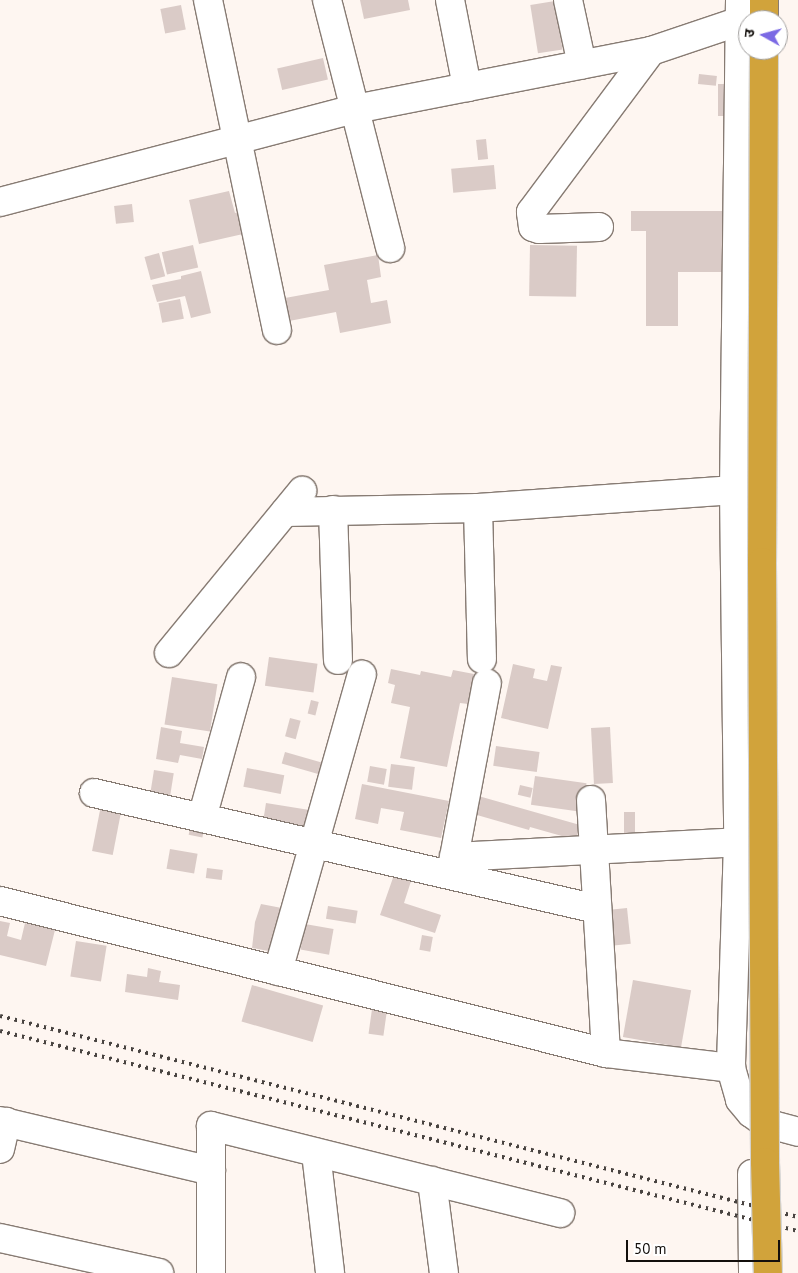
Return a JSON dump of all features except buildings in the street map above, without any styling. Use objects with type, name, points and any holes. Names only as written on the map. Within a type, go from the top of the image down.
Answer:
[{"type":"highway","points":[[753,10],[764,0]]},
{"type":"highway","points":[[764,60],[762,562],[765,1162],[768,1273]]},
{"type":"street","points":[[208,0],[277,330]]},
{"type":"street","points":[[327,0],[390,248]]},
{"type":"street","points":[[450,0],[467,87]]},
{"type":"street","points":[[568,0],[582,65]]},
{"type":"street","points":[[0,202],[355,109],[651,51],[738,18]]},
{"type":"street","points":[[599,227],[539,229],[533,227],[532,212],[651,51]]},
{"type":"street","points":[[747,60],[734,490],[738,842],[731,1068],[740,1100],[751,1113],[765,1123],[798,1132]]},
{"type":"street","points":[[169,653],[294,502],[333,510],[478,508],[734,490]]},
{"type":"street","points":[[453,866],[484,671],[478,508]]},
{"type":"street","points":[[333,510],[338,660]]},
{"type":"street","points":[[278,971],[362,674]]},
{"type":"street","points":[[202,818],[241,677]]},
{"type":"street","points":[[94,793],[314,844],[453,866],[597,909]]},
{"type":"street","points":[[591,800],[606,1054]]},
{"type":"street","points":[[453,866],[594,851],[738,842]]},
{"type":"street","points":[[0,901],[606,1054],[731,1068]]},
{"type":"street","points":[[751,1113],[753,1273]]},
{"type":"street","points":[[0,1149],[3,1121],[211,1171]]},
{"type":"street","points":[[212,1273],[211,1126],[560,1213]]},
{"type":"street","points":[[316,1153],[330,1273]]},
{"type":"street","points":[[432,1181],[444,1273]]},
{"type":"street","points":[[0,1238],[159,1273]]},
{"type":"railway","points":[[0,1016],[798,1217]]},
{"type":"railway","points":[[0,1031],[798,1231]]}]
